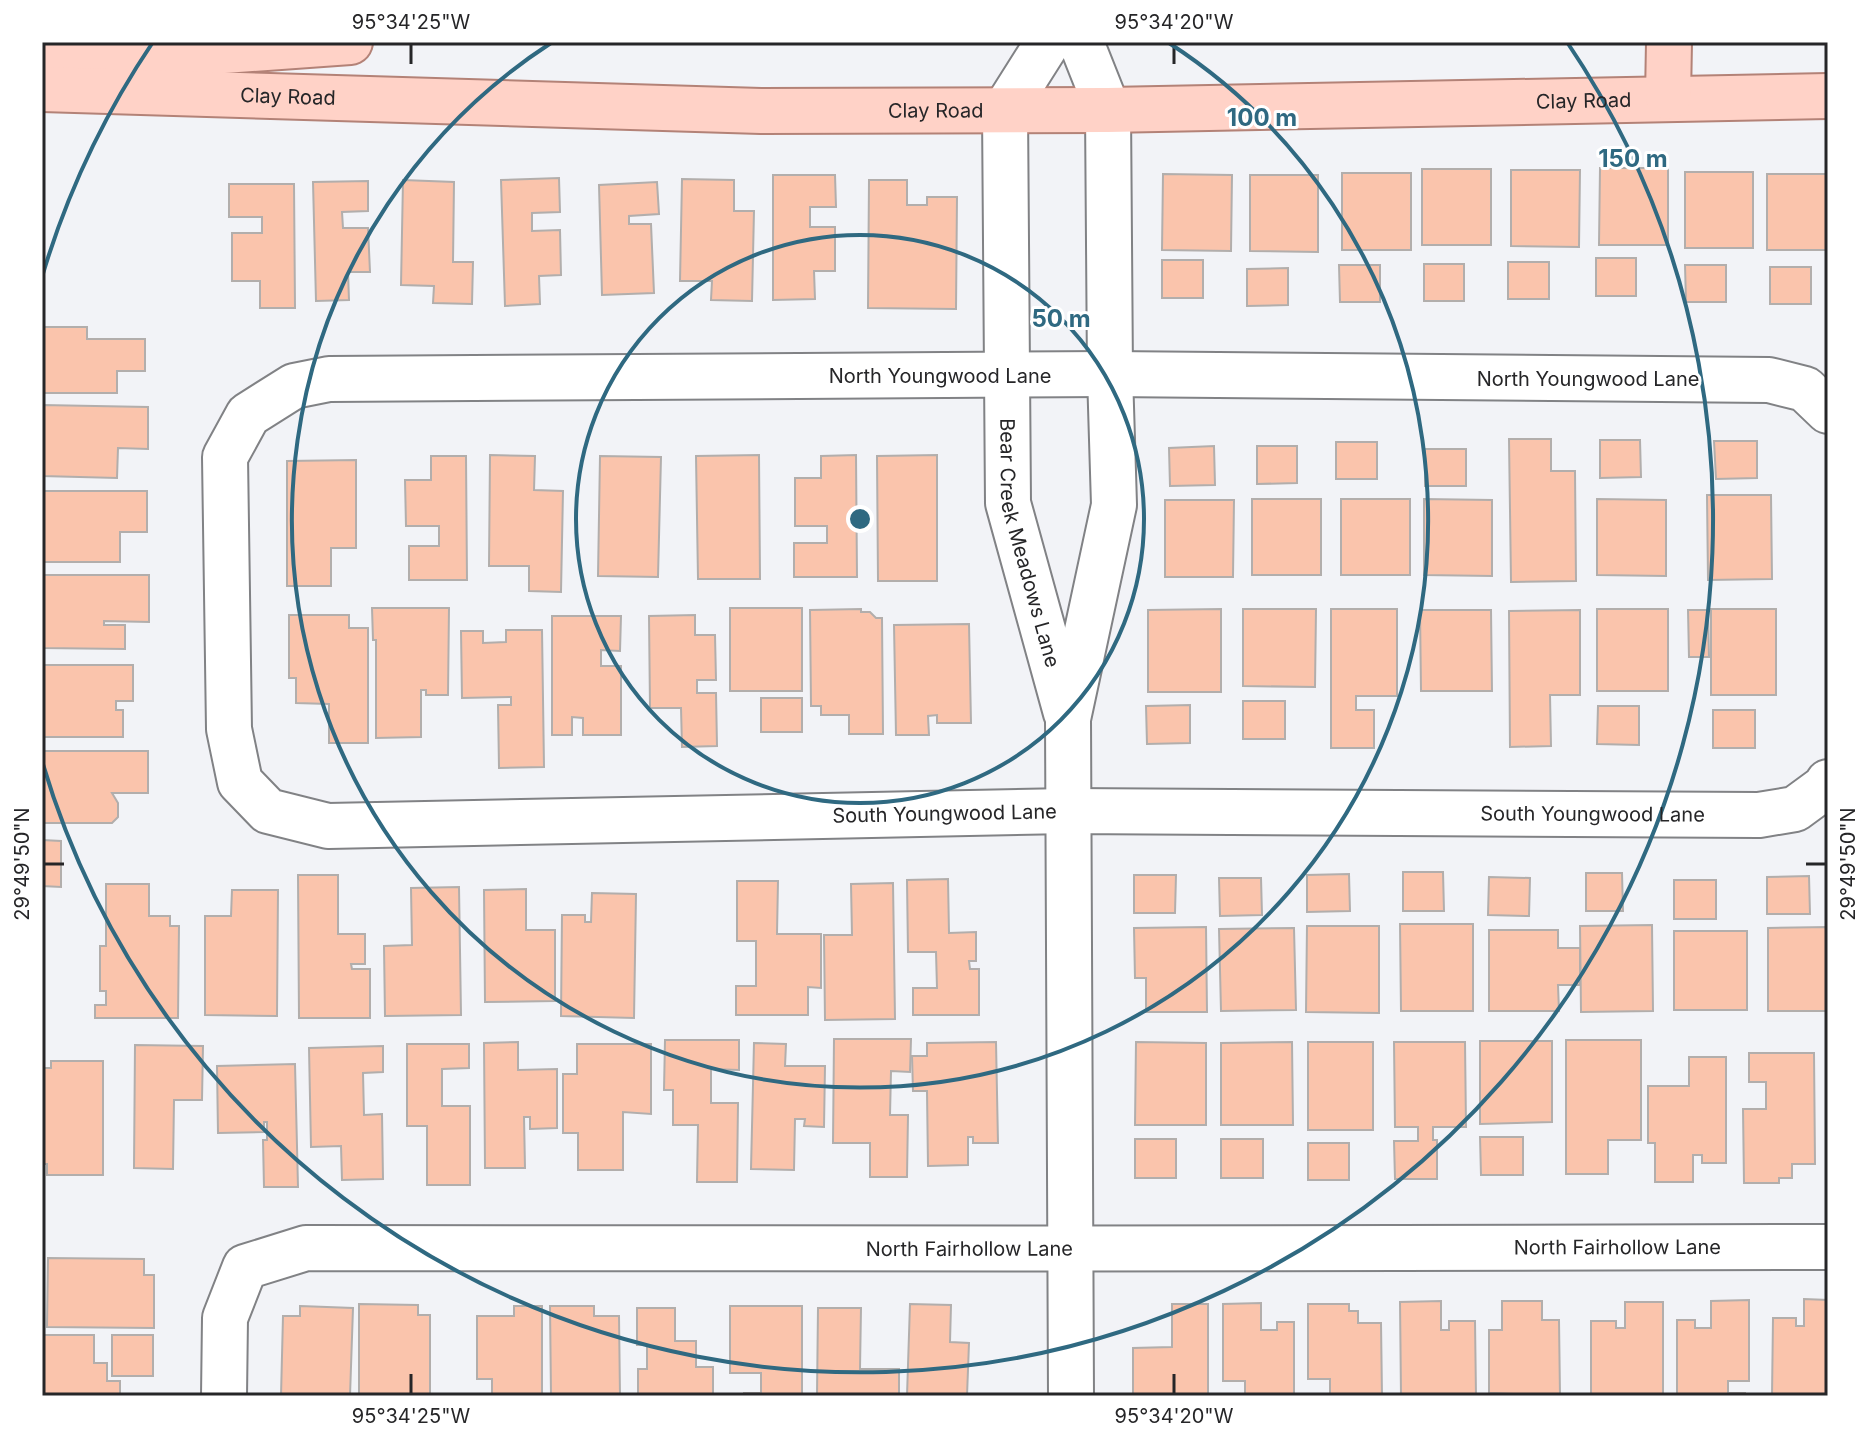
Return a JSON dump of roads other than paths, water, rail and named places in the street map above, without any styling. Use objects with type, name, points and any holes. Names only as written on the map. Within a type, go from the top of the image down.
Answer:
[{"type":"main road","points":[[42,64],[350,42]]},
{"type":"main road","points":[[1668,97],[1669,42]]},
{"type":"main road","name":"Clay Road","points":[[42,89],[761,111],[1108,110],[1828,96]]},
{"type":"street","points":[[1005,110],[1048,42]]},
{"type":"street","name":"Bear Creek Meadows Lane","points":[[1071,1396],[1068,719],[1114,505],[1108,110],[1081,42]]},
{"type":"street","name":"Bear Creek Meadows Lane","points":[[1005,110],[1008,503],[1068,719]]},
{"type":"street","name":"North Youngwood Lane","points":[[227,606],[225,457],[248,415],[294,386],[329,379],[1110,374],[1769,380],[1805,389],[1828,411]]},
{"type":"street","name":"South Youngwood Lane","points":[[227,606],[229,729],[240,782],[268,811],[328,826],[1068,811],[1759,815],[1795,809],[1828,782]]},
{"type":"street","name":"North Fairhollow Lane","points":[[224,1396],[225,1318],[245,1267],[306,1248],[1828,1247]]}]
